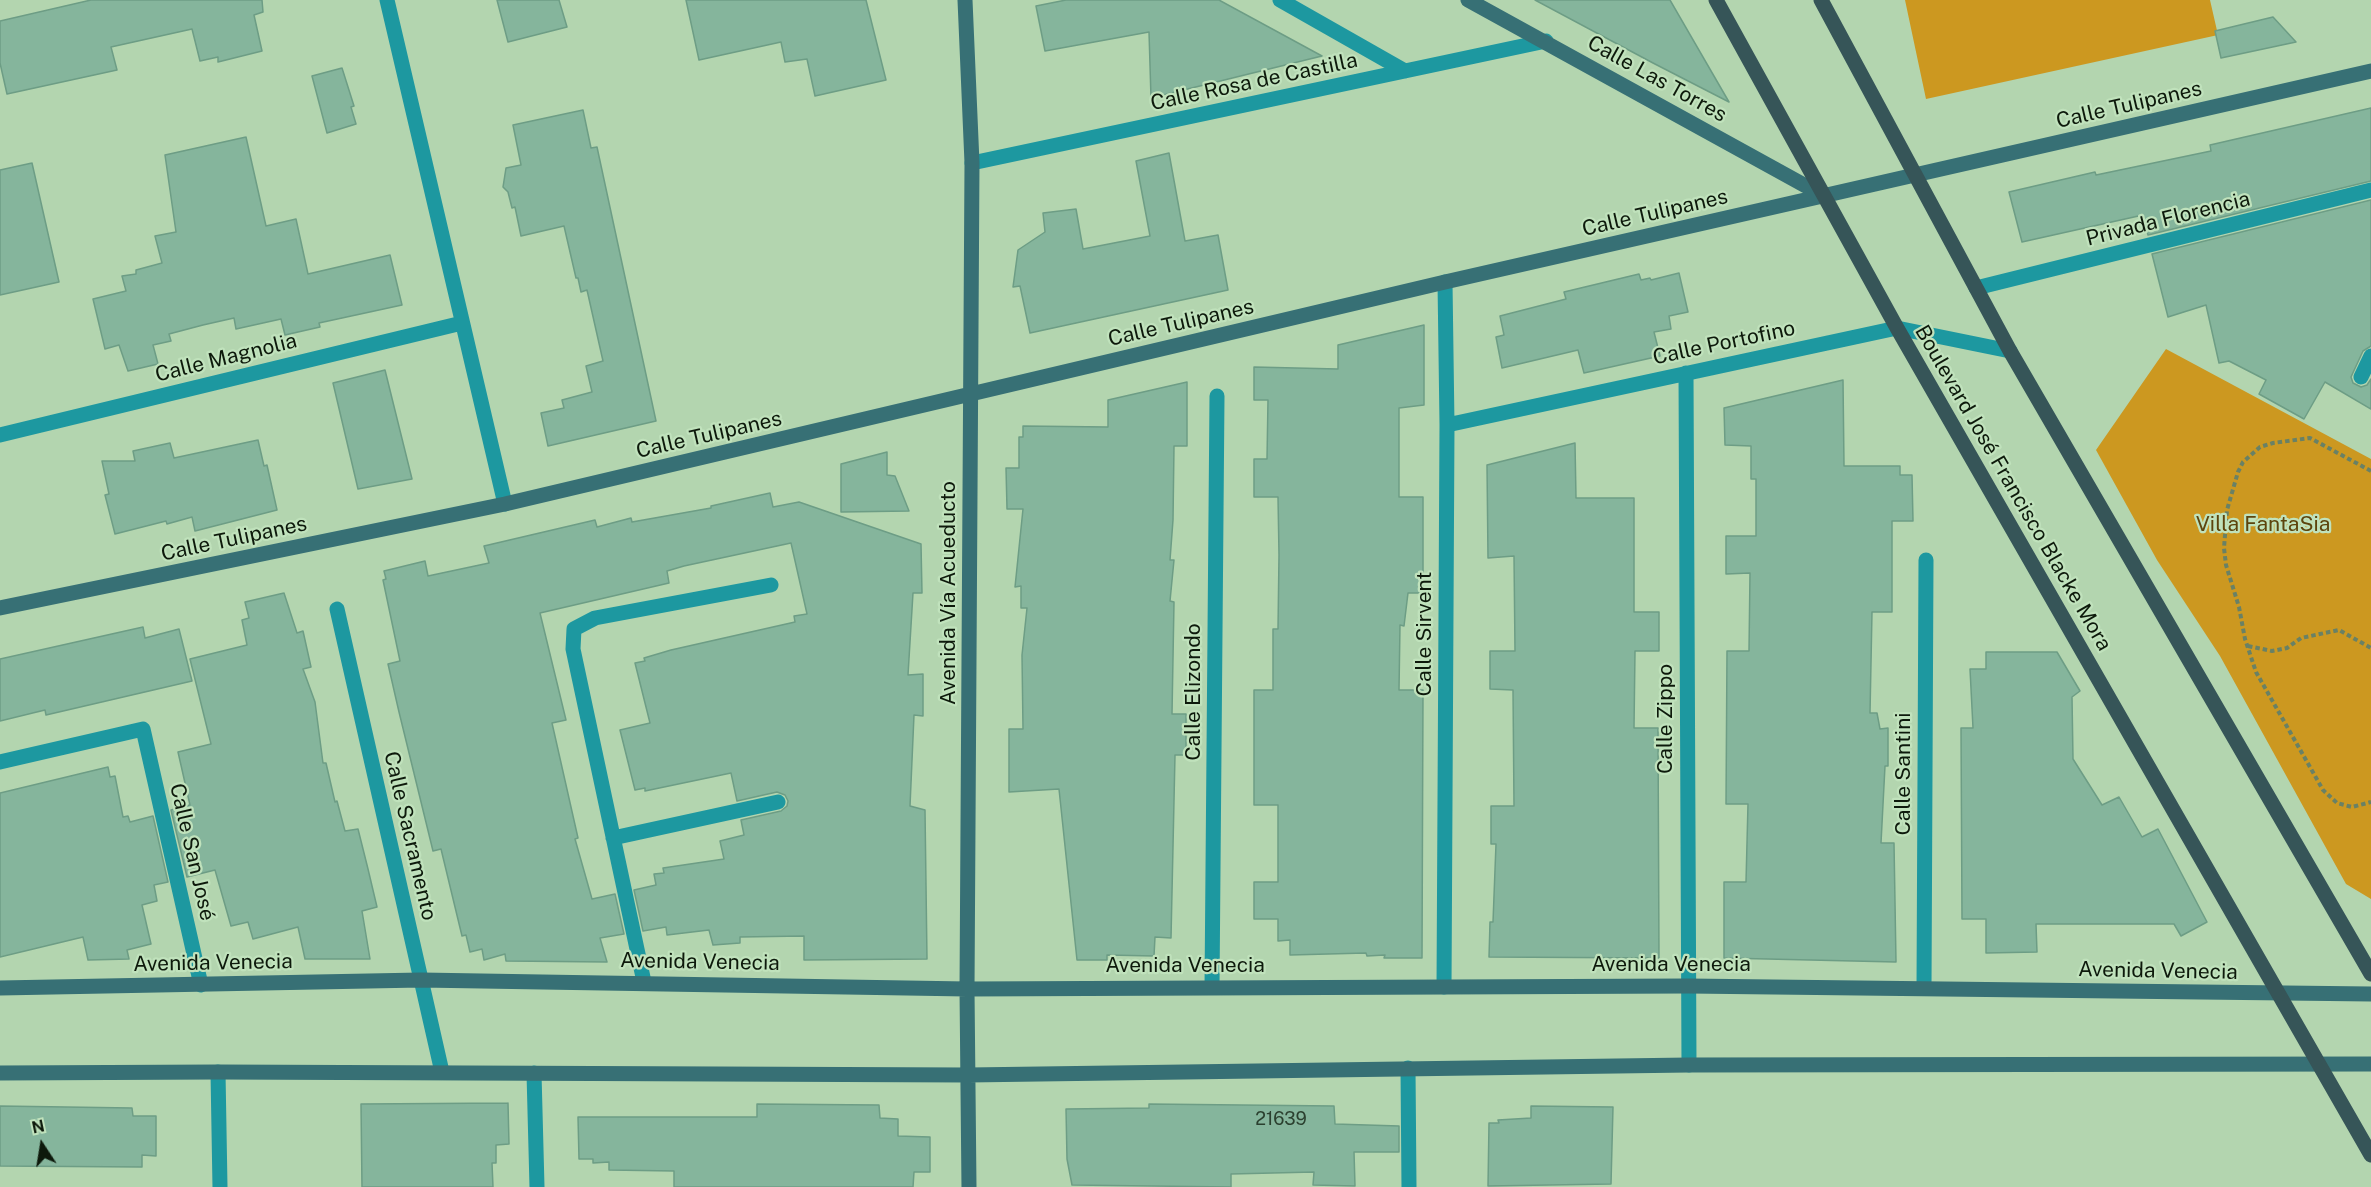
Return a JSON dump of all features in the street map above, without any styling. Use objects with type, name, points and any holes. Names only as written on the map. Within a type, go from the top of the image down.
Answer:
[{"type":"main road","name":"Avenida Vía Acueducto","points":[[965,0],[972,164],[967,989],[969,1187]]},
{"type":"main road","name":"Calle Las Torres","points":[[1468,0],[1824,196]]},
{"type":"main road","name":"Boulevard José Francisco Blacke Mora","points":[[1716,0],[1897,328],[2371,1155]]},
{"type":"main road","points":[[1821,0],[2010,351],[2371,974]]},
{"type":"main road","name":"Calle Tulipanes","points":[[0,608],[504,504],[1445,282],[2371,71]]},
{"type":"main road","name":"Avenida Venecia","points":[[0,988],[421,980],[967,989],[1688,986],[2371,994]]},
{"type":"main road","points":[[0,1073],[442,1072],[968,1075],[1689,1065],[2371,1064]]},
{"type":"street","points":[[387,0],[504,504]]},
{"type":"street","points":[[1280,0],[1405,71]]},
{"type":"street","name":"Calle Rosa de Castilla","points":[[972,164],[1545,41]]},
{"type":"street","name":"Privada Florencia","points":[[1976,288],[2371,190]]},
{"type":"street","name":"Calle Sirvent","points":[[1444,987],[1448,425],[1445,282]]},
{"type":"street","name":"Calle Magnolia","points":[[0,435],[462,323]]},
{"type":"street","name":"Calle Portofino","points":[[1448,425],[1897,328],[2010,351]]},
{"type":"street","points":[[2361,377],[2371,356]]},
{"type":"street","name":"Calle Zippo","points":[[1686,373],[1689,1065]]},
{"type":"street","name":"Calle Elizondo","points":[[1212,987],[1217,396]]},
{"type":"street","name":"Calle Santini","points":[[1924,988],[1926,560]]},
{"type":"street","points":[[644,982],[573,649],[574,629],[595,618],[771,585]]},
{"type":"street","name":"Calle Sacramento","points":[[338,609],[442,1072]]},
{"type":"street","name":"Calle San José","points":[[0,762],[143,729],[201,985]]},
{"type":"street","points":[[613,838],[778,802]]},
{"type":"street","points":[[1408,1068],[1409,1187]]},
{"type":"street","points":[[218,1072],[220,1187]]},
{"type":"street","points":[[534,1073],[537,1187]]},
{"type":"path","points":[[2371,471],[2310,438],[2296,438],[2260,447],[2243,462],[2238,472],[2227,510],[2224,548],[2226,565],[2256,672],[2323,790],[2337,803],[2352,807],[2371,802]]},
{"type":"path","points":[[2247,646],[2272,651],[2287,648],[2301,638],[2338,630],[2371,648]]},
{"type":"green space","points":[[1905,0],[2210,0],[2218,35],[1926,99]]},
{"type":"green space","name":"Villa FantaSia","points":[[2166,349],[2371,459],[2371,899],[2346,884],[2220,656],[2157,560],[2096,450]]},
{"type":"building","points":[[91,0],[262,0],[263,12],[254,15],[262,51],[218,62],[218,57],[200,61],[192,29],[111,47],[117,70],[7,94],[0,63],[0,21]]},
{"type":"building","points":[[497,0],[559,0],[567,27],[508,42]]},
{"type":"building","points":[[686,0],[866,0],[886,80],[815,96],[807,59],[785,62],[781,42],[699,60]]},
{"type":"building","points":[[1066,0],[1219,0],[1322,56],[1151,98],[1149,32],[1045,51],[1036,6]]},
{"type":"building","points":[[1535,0],[1670,0],[1729,102],[1653,63]]},
{"type":"building","points":[[2273,17],[2296,42],[2221,58],[2215,31]]},
{"type":"building","points":[[342,68],[354,106],[351,107],[356,124],[327,133],[312,76]]},
{"type":"building","points":[[2371,108],[2371,181],[2148,235],[2143,215],[2022,242],[2009,192],[2095,172],[2096,175],[2211,151],[2210,145]]},
{"type":"building","points":[[583,110],[591,148],[597,147],[656,421],[548,446],[541,413],[564,408],[562,400],[592,392],[586,366],[603,361],[587,290],[581,292],[564,226],[521,236],[515,207],[512,208],[508,192],[503,187],[506,168],[521,165],[513,125]]},
{"type":"building","points":[[246,137],[266,226],[296,219],[308,274],[390,255],[402,305],[319,323],[320,327],[285,335],[281,319],[236,329],[234,318],[203,325],[169,334],[171,341],[153,345],[158,364],[128,371],[119,345],[105,349],[93,299],[126,291],[122,276],[136,274],[136,270],[162,263],[155,236],[176,232],[165,155]]},
{"type":"building","points":[[1169,153],[1185,241],[1218,235],[1228,290],[1030,333],[1020,286],[1013,287],[1018,250],[1045,232],[1043,213],[1076,209],[1083,249],[1150,236],[1136,161]]},
{"type":"building","points":[[32,163],[59,282],[0,295],[0,170]]},
{"type":"building","points":[[2371,200],[2371,346],[2363,351],[2351,377],[2353,383],[2361,387],[2367,385],[2371,379],[2371,409],[2325,382],[2304,419],[2259,394],[2266,380],[2229,361],[2219,363],[2206,305],[2168,317],[2152,254]]},
{"type":"building","points":[[1679,273],[1688,312],[1669,316],[1671,329],[1654,332],[1660,356],[1584,373],[1578,350],[1502,368],[1496,337],[1504,335],[1500,316],[1566,299],[1564,292],[1639,274],[1641,280],[1650,278],[1651,280]]},
{"type":"building","points":[[1424,325],[1424,405],[1399,408],[1399,497],[1423,497],[1423,593],[1408,593],[1404,626],[1400,625],[1399,690],[1423,690],[1422,958],[1384,958],[1385,955],[1367,956],[1366,953],[1290,955],[1290,940],[1278,941],[1278,919],[1254,919],[1254,882],[1278,882],[1278,805],[1254,805],[1254,690],[1273,690],[1273,629],[1278,629],[1279,555],[1278,497],[1254,497],[1254,459],[1267,459],[1268,400],[1254,400],[1254,367],[1338,369],[1338,345]]},
{"type":"building","points":[[385,370],[412,479],[358,489],[333,383]]},
{"type":"building","points":[[1843,380],[1844,466],[1900,466],[1900,475],[1912,475],[1913,521],[1892,521],[1892,612],[1872,612],[1870,713],[1877,713],[1880,729],[1888,728],[1888,766],[1885,766],[1881,843],[1894,843],[1896,962],[1724,958],[1724,882],[1746,882],[1748,804],[1726,804],[1727,651],[1749,651],[1750,573],[1726,574],[1726,536],[1756,536],[1756,479],[1751,479],[1751,446],[1725,445],[1724,408]]},
{"type":"building","points":[[1187,382],[1187,446],[1174,446],[1170,560],[1174,560],[1170,601],[1174,602],[1172,714],[1186,714],[1186,755],[1175,755],[1171,938],[1155,937],[1154,956],[1107,955],[1107,960],[1077,960],[1059,789],[1009,792],[1009,729],[1023,729],[1022,655],[1027,608],[1021,608],[1021,586],[1015,587],[1023,509],[1007,509],[1006,468],[1019,468],[1019,437],[1023,437],[1023,426],[1108,427],[1108,400]]},
{"type":"building","points":[[258,440],[264,466],[267,465],[277,510],[195,531],[192,517],[115,534],[105,495],[109,494],[102,461],[135,461],[133,451],[170,443],[174,458]]},
{"type":"building","points":[[1575,443],[1576,498],[1634,498],[1634,612],[1659,612],[1659,651],[1635,651],[1634,728],[1658,728],[1659,958],[1489,957],[1490,922],[1493,922],[1496,844],[1491,844],[1491,806],[1514,806],[1513,690],[1490,689],[1490,651],[1515,651],[1514,556],[1488,558],[1487,465]]},
{"type":"building","points":[[887,452],[887,475],[895,476],[909,511],[841,512],[841,464]]},
{"type":"building","points":[[770,493],[773,507],[799,502],[921,544],[922,593],[913,593],[908,675],[923,674],[923,716],[914,715],[910,806],[925,810],[927,959],[804,960],[804,936],[740,937],[740,943],[713,945],[709,930],[667,935],[666,927],[643,931],[634,890],[656,885],[654,874],[664,873],[663,868],[724,859],[720,841],[744,835],[741,820],[781,811],[787,806],[788,801],[785,795],[777,792],[737,801],[731,773],[645,791],[645,788],[635,790],[620,730],[650,723],[635,663],[671,650],[795,622],[794,616],[807,614],[791,543],[684,566],[667,571],[669,583],[540,613],[566,720],[552,723],[578,838],[575,839],[592,899],[615,894],[624,934],[600,938],[607,962],[506,961],[505,954],[484,960],[482,949],[470,952],[466,935],[462,936],[441,849],[433,851],[388,664],[400,661],[383,580],[386,579],[384,571],[425,561],[428,576],[489,563],[484,546],[595,520],[597,527],[631,518],[632,522],[711,508],[711,506]]},
{"type":"building","points":[[284,593],[297,633],[303,631],[311,667],[303,669],[315,702],[323,763],[326,763],[335,802],[337,801],[345,831],[358,829],[377,907],[362,911],[370,959],[305,959],[298,927],[253,939],[248,922],[231,926],[215,870],[187,877],[171,810],[190,805],[178,752],[211,744],[190,659],[247,645],[242,620],[249,618],[245,602]]},
{"type":"building","points":[[143,627],[145,638],[179,629],[192,681],[46,715],[45,710],[0,721],[0,659]]},
{"type":"building","points":[[1986,652],[2057,652],[2080,691],[2072,697],[2073,759],[2102,805],[2119,797],[2142,837],[2158,829],[2207,922],[2181,936],[2174,924],[2036,924],[2037,952],[1986,953],[1986,919],[1962,919],[1961,728],[1973,728],[1970,669],[1986,669]]},
{"type":"building","points":[[108,767],[110,777],[115,776],[123,817],[128,816],[130,822],[153,816],[168,882],[154,885],[157,901],[142,905],[151,944],[127,950],[129,959],[88,960],[83,937],[0,957],[0,793]]},
{"type":"building","points":[[508,1103],[509,1144],[496,1145],[496,1163],[492,1163],[493,1187],[362,1187],[361,1104]]},
{"type":"building","points":[[757,1104],[879,1105],[880,1118],[898,1119],[898,1136],[930,1137],[930,1172],[914,1172],[913,1187],[674,1187],[674,1171],[609,1170],[609,1162],[593,1163],[593,1159],[579,1159],[578,1117],[757,1117]]},
{"type":"building","points":[[1149,1104],[1334,1106],[1335,1124],[1399,1126],[1399,1152],[1354,1152],[1355,1186],[1313,1185],[1314,1172],[1231,1174],[1231,1187],[1072,1185],[1067,1159],[1066,1109],[1149,1108]]},
{"type":"building","points":[[0,1106],[132,1108],[133,1116],[156,1116],[156,1156],[142,1155],[142,1167],[0,1166]]},
{"type":"building","points":[[1531,1106],[1613,1107],[1611,1184],[1488,1186],[1489,1123],[1499,1123],[1498,1120],[1531,1118]]}]
